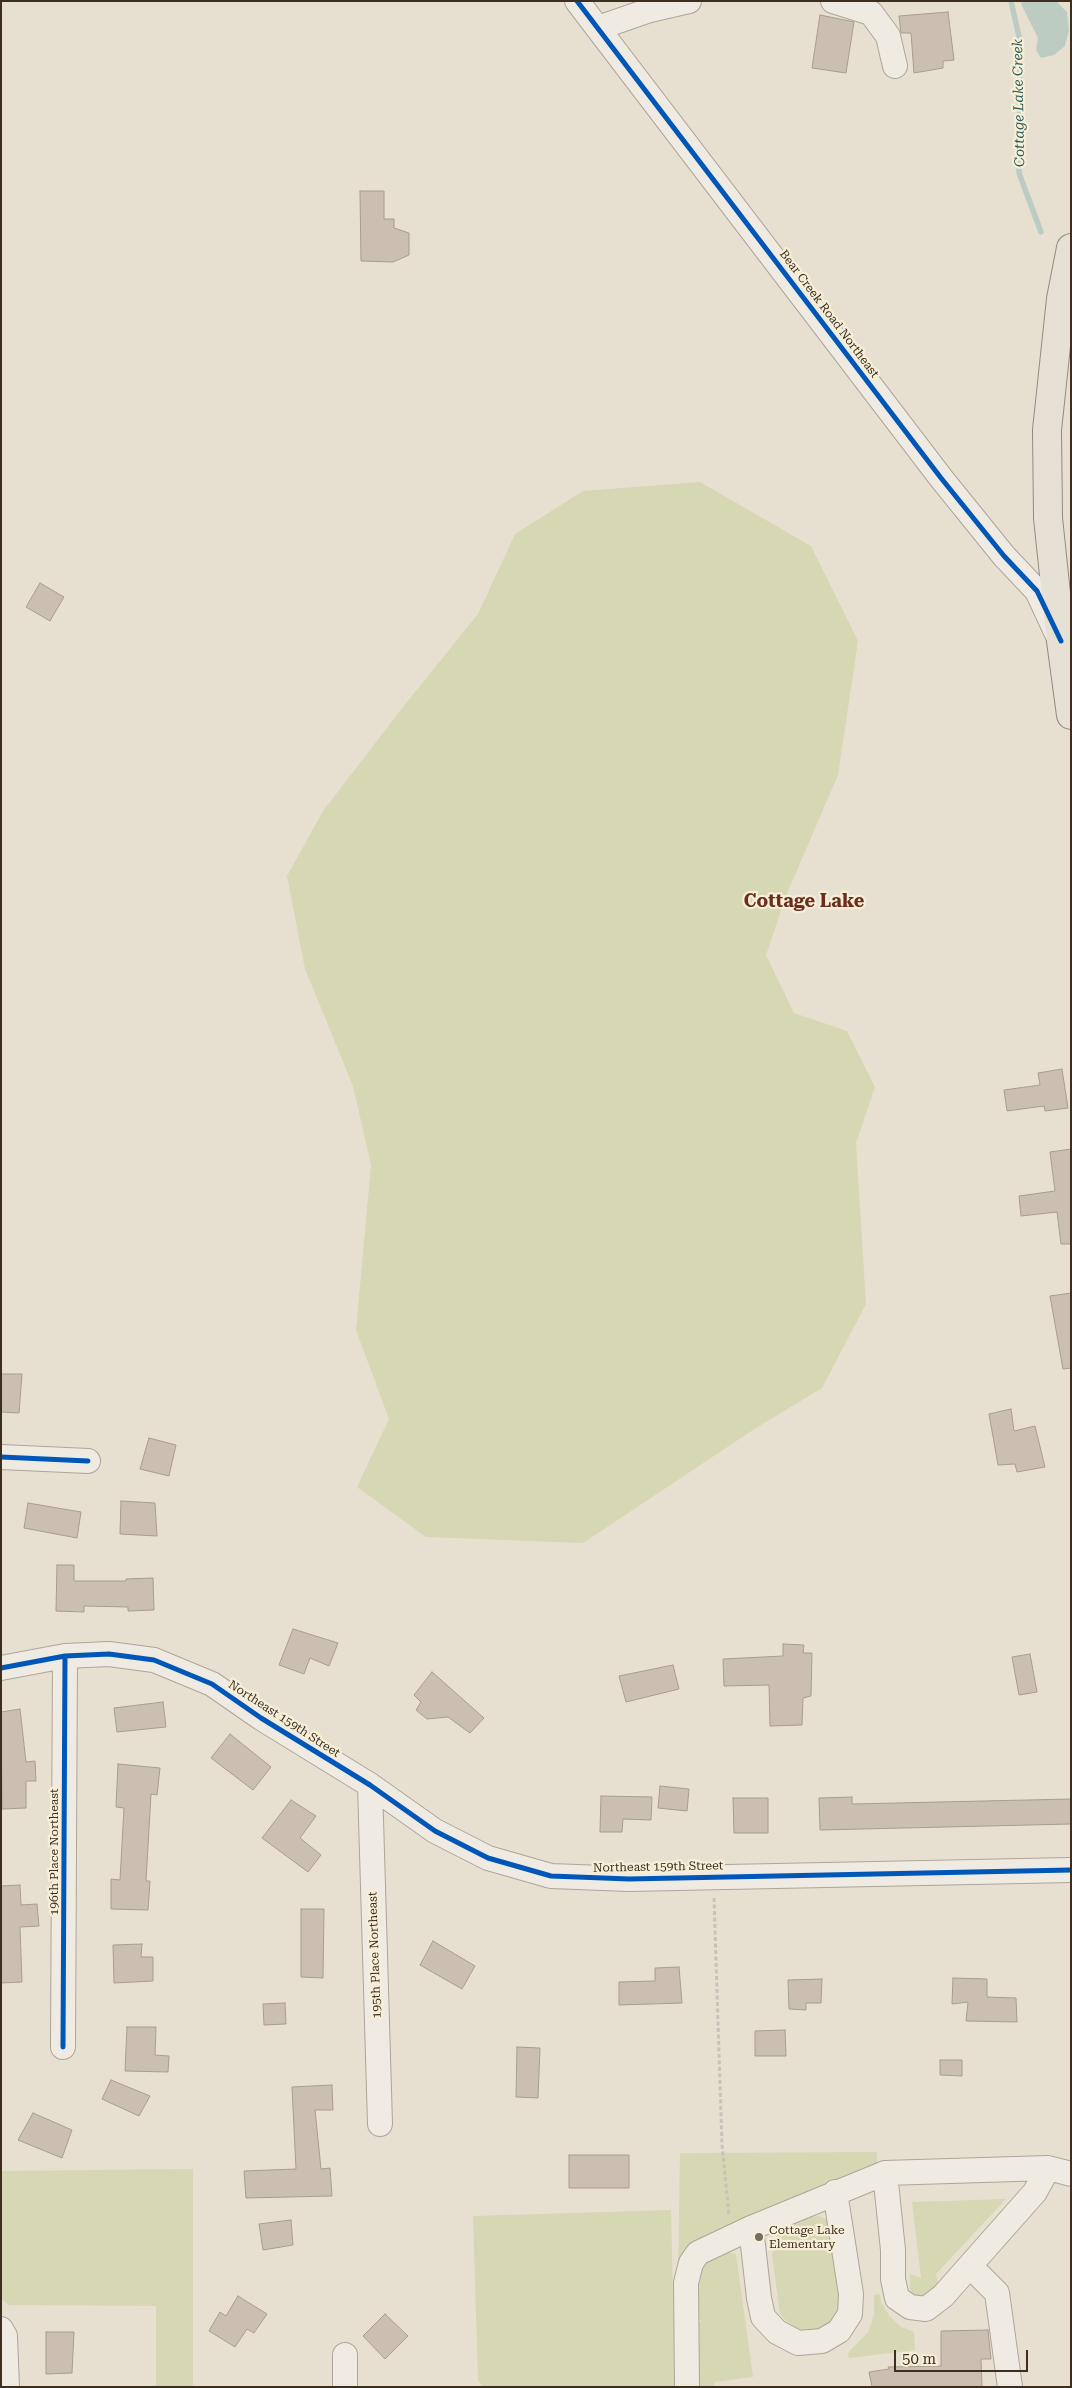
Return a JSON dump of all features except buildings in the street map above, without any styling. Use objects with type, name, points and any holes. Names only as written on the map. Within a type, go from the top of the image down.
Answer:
[{"type":"main road","points":[[1071,248],[1060,308],[1047,430],[1048,518],[1071,715]]},
{"type":"street","name":"Bear Creek Road Northeast","points":[[578,1],[941,478],[1004,556],[1037,591],[1061,641]]},
{"type":"street","points":[[598,28],[650,10],[689,1]]},
{"type":"street","points":[[833,1],[871,13],[888,36],[895,66]]},
{"type":"street","points":[[1,1457],[88,1461]]},
{"type":"street","name":"Northeast 159th Street","points":[[1,1668],[64,1656],[109,1654],[154,1660],[212,1684],[261,1718],[370,1785],[435,1831],[488,1858],[551,1876],[629,1879],[1071,1870]]},
{"type":"street","name":"196th Place Northeast","points":[[63,2047],[64,1656]]},
{"type":"street","name":"195th Place Northeast","points":[[370,1785],[380,2124]]},
{"type":"street","points":[[687,2387],[686,2283],[691,2264],[698,2253],[741,2232],[885,2173],[1048,2168],[1071,2174]]},
{"type":"street","points":[[885,2173],[893,2250],[892,2280],[897,2298],[910,2306],[926,2309],[943,2296],[970,2266],[1034,2192],[1048,2168]]},
{"type":"street","points":[[741,2232],[764,2317],[777,2332],[798,2343],[822,2341],[838,2330],[850,2314],[851,2294],[835,2192]]},
{"type":"street","points":[[970,2266],[997,2293],[1010,2387]]},
{"type":"street","points":[[1,2329],[5,2336],[7,2387]]},
{"type":"street","points":[[345,2356],[345,2387]]},
{"type":"path","points":[[710,1876],[714,1896],[722,2145],[741,2232]]},
{"type":"green space","points":[[700,482],[811,546],[858,641],[838,775],[786,896],[766,955],[794,1013],[847,1031],[875,1087],[856,1143],[866,1304],[822,1388],[756,1428],[583,1543],[426,1537],[357,1487],[389,1419],[356,1330],[371,1165],[353,1086],[305,969],[287,876],[323,811],[478,614],[515,534],[583,491]]},
{"type":"green space","points":[[877,2152],[877,2163],[717,2235],[678,2276],[680,2153]]},
{"type":"green space","points":[[193,2169],[193,2387],[156,2387],[156,2306],[9,2305],[1,2299],[1,2171]]},
{"type":"green space","points":[[1006,2199],[936,2274],[940,2289],[930,2300],[914,2296],[910,2289],[910,2274],[921,2278],[912,2202]]},
{"type":"green space","points":[[671,2210],[675,2387],[484,2387],[478,2381],[473,2216]]},
{"type":"green space","points":[[820,2216],[827,2220],[832,2227],[842,2304],[828,2328],[806,2333],[788,2323],[780,2314],[772,2255],[777,2236],[785,2229],[810,2217]]},
{"type":"green space","points":[[726,2252],[736,2254],[753,2377],[714,2382],[715,2387],[696,2387],[696,2322],[702,2321],[698,2318],[695,2297],[702,2263]]},
{"type":"green space","points":[[880,2294],[881,2302],[890,2317],[901,2327],[914,2332],[915,2350],[849,2358],[848,2353],[868,2332],[874,2315],[874,2295]]},
{"type":"shaded area","points":[[1023,1],[1056,1],[1067,12],[1069,30],[1065,46],[1054,55],[1041,58],[1036,50],[1038,38],[1021,4]]},
{"type":"waterway","name":"Cottage Lake Creek","points":[[1011,1],[1020,41],[1019,173],[1041,232]]},
{"type":"cycle path","points":[[577,1],[941,478],[1004,556],[1037,591],[1061,641]]},
{"type":"cycle path","points":[[1,1457],[88,1461]]},
{"type":"cycle path","points":[[1,1668],[65,1656],[109,1654],[154,1660],[212,1684],[261,1718],[370,1785],[435,1831],[488,1858],[551,1876],[629,1879],[1071,1870]]},
{"type":"cycle path","points":[[63,2047],[65,1656]]},
{"type":"place","name":"Cottage Lake Elementary","points":[[759,2237]]},
{"type":"district","name":"Cottage Lake","points":[[804,902]]}]
